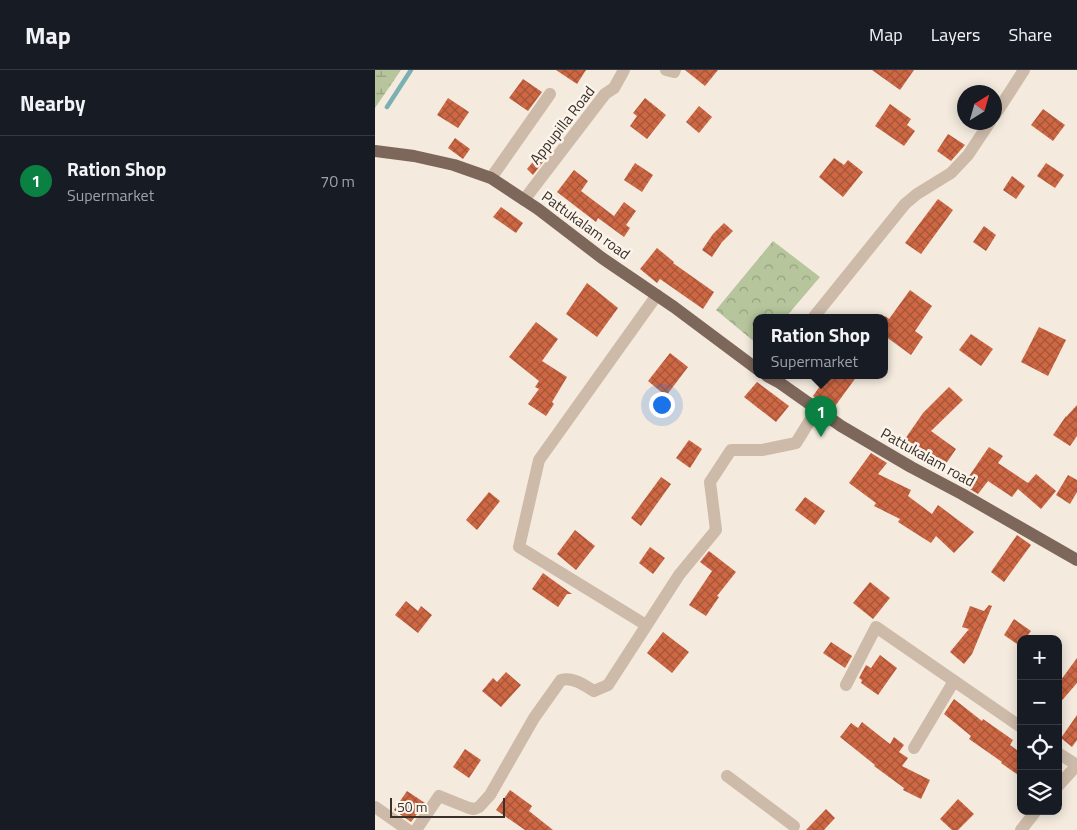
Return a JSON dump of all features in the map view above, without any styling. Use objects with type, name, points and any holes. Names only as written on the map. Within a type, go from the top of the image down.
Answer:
[{"type":"main road","name":"Pattukalam road","points":[[375,151],[455,164],[491,178],[538,209],[602,258],[657,295],[753,366]]},
{"type":"main road","name":"Pattukalam road","points":[[772,379],[841,426],[1077,560]]},
{"type":"street","name":"Appupilla Road","points":[[524,200],[605,94],[614,88],[624,70]]},
{"type":"street","points":[[666,70],[674,72],[675,70]]},
{"type":"street","points":[[1002,104],[1024,70]]},
{"type":"street","points":[[491,178],[550,94]]},
{"type":"street","points":[[816,314],[905,204],[917,194],[951,173],[968,155],[984,130]]},
{"type":"street","points":[[646,625],[519,547],[539,460],[657,295]]},
{"type":"street","points":[[416,830],[439,796],[469,808],[479,807],[490,795],[534,718],[561,680],[568,678],[594,691],[608,685],[679,574],[715,530],[710,482],[731,450],[762,450],[796,443],[817,409]]},
{"type":"street","points":[[846,685],[876,627],[1018,725]]},
{"type":"street","points":[[914,748],[954,681]]},
{"type":"street","points":[[1062,755],[1077,765],[1062,782]]},
{"type":"street","points":[[727,776],[794,829]]},
{"type":"street","points":[[375,808],[408,830]]},
{"type":"street","points":[[1021,830],[1033,815]]},
{"type":"green space","points":[[375,70],[401,70],[375,108]]},
{"type":"green space","points":[[773,241],[820,277],[788,314],[753,314],[753,341],[716,310]]},
{"type":"building","points":[[556,70],[586,70],[577,84]]},
{"type":"building","points":[[685,70],[718,70],[705,86]]},
{"type":"building","points":[[872,70],[914,70],[900,90]]},
{"type":"building","points":[[523,79],[542,92],[528,111],[509,98]]},
{"type":"building","points":[[448,98],[469,112],[458,128],[437,115]]},
{"type":"building","points":[[645,98],[666,115],[647,139],[630,126],[637,116],[633,113]]},
{"type":"building","points":[[890,104],[911,119],[907,125],[915,131],[904,146],[875,126]]},
{"type":"building","points":[[699,106],[712,117],[699,133],[686,122]]},
{"type":"building","points":[[1043,109],[1065,125],[1053,141],[1031,125]]},
{"type":"building","points":[[948,134],[965,145],[951,161],[937,151]]},
{"type":"building","points":[[455,138],[470,149],[463,159],[448,148]]},
{"type":"building","points":[[544,149],[549,154],[533,175],[527,169]]},
{"type":"building","points":[[834,158],[844,165],[848,160],[863,172],[843,197],[819,177]]},
{"type":"building","points":[[635,163],[653,175],[642,192],[624,180]]},
{"type":"building","points":[[1046,163],[1064,175],[1055,188],[1037,176]]},
{"type":"building","points":[[574,170],[588,181],[581,191],[614,216],[624,202],[636,211],[626,225],[630,228],[624,237],[598,218],[596,222],[557,192]]},
{"type":"building","points":[[1012,176],[1025,186],[1016,199],[1003,190]]},
{"type":"building","points":[[938,199],[953,210],[921,254],[905,243]]},
{"type":"building","points":[[501,207],[523,223],[516,233],[493,217]]},
{"type":"building","points":[[724,223],[733,231],[722,242],[712,257],[702,250],[713,234]]},
{"type":"building","points":[[984,226],[996,235],[986,251],[973,242]]},
{"type":"building","points":[[657,248],[673,263],[714,292],[703,309],[660,279],[657,283],[640,269]]},
{"type":"building","points":[[587,283],[618,308],[597,337],[566,314]]},
{"type":"building","points":[[910,290],[932,306],[915,331],[923,337],[911,355],[888,338],[889,319]]},
{"type":"building","points":[[536,322],[558,339],[542,361],[567,377],[546,416],[528,404],[539,389],[535,387],[539,381],[509,357]]},
{"type":"building","points":[[1039,327],[1066,340],[1048,376],[1021,362]]},
{"type":"building","points":[[971,334],[993,349],[981,366],[959,350]]},
{"type":"building","points":[[670,353],[688,367],[666,396],[648,381]]},
{"type":"building","points":[[825,379],[855,379],[833,409],[813,396]]},
{"type":"building","points":[[757,382],[789,406],[776,422],[744,397]]},
{"type":"building","points":[[949,387],[963,400],[931,431],[956,449],[945,465],[905,439],[923,413]]},
{"type":"building","points":[[1077,405],[1077,436],[1070,446],[1053,435],[1066,416]]},
{"type":"building","points":[[689,440],[702,449],[690,468],[676,458]]},
{"type":"building","points":[[989,447],[1003,456],[998,463],[1028,483],[1036,474],[1056,491],[1041,509],[1018,489],[1012,497],[988,481],[978,494],[963,485]]},
{"type":"building","points":[[871,453],[887,463],[878,474],[911,490],[908,496],[932,514],[938,505],[974,532],[954,553],[936,536],[931,543],[898,522],[900,519],[874,506],[876,503],[849,483]]},
{"type":"building","points":[[1068,475],[1077,480],[1077,492],[1070,504],[1056,495]]},
{"type":"building","points":[[661,477],[671,484],[641,526],[631,518]]},
{"type":"building","points":[[489,492],[500,501],[477,530],[466,520]]},
{"type":"building","points":[[805,497],[825,511],[815,525],[795,510]]},
{"type":"building","points":[[575,530],[595,546],[576,570],[557,554]]},
{"type":"building","points":[[1017,535],[1031,545],[1004,582],[991,572]]},
{"type":"building","points":[[650,547],[665,558],[653,574],[639,563]]},
{"type":"building","points":[[709,551],[736,572],[717,596],[719,597],[706,616],[689,605],[712,571],[700,562]]},
{"type":"building","points":[[543,573],[572,594],[567,594],[558,607],[532,589]]},
{"type":"building","points":[[870,582],[890,598],[873,619],[853,603]]},
{"type":"building","points":[[406,601],[418,611],[421,606],[432,615],[418,633],[395,615]]},
{"type":"building","points":[[989,605],[992,606],[972,654],[964,664],[950,652],[969,629],[962,627],[970,606],[984,611]]},
{"type":"building","points":[[1014,619],[1031,631],[1028,635],[1017,635],[1017,644],[1004,635]]},
{"type":"building","points":[[663,632],[689,652],[672,673],[647,653]]},
{"type":"building","points":[[831,642],[852,656],[845,668],[823,653]]},
{"type":"building","points":[[880,655],[897,668],[878,695],[861,683],[862,680],[859,678],[866,665],[871,668]]},
{"type":"building","points":[[1077,658],[1077,683],[1062,700],[1062,679]]},
{"type":"building","points":[[506,672],[521,685],[501,707],[482,691],[493,678],[497,682]]},
{"type":"building","points":[[954,699],[982,721],[983,719],[1013,740],[1010,745],[1017,750],[1017,774],[969,739],[971,736],[944,714]]},
{"type":"building","points":[[1077,715],[1077,740],[1072,747],[1062,739]]},
{"type":"building","points":[[862,722],[890,744],[894,737],[904,745],[899,752],[908,758],[902,766],[930,780],[921,799],[903,790],[904,788],[840,737],[851,723],[858,728]]},
{"type":"building","points":[[465,749],[481,760],[469,778],[453,767]]},
{"type":"building","points":[[510,790],[532,806],[529,811],[553,830],[525,830],[496,810]]},
{"type":"building","points":[[407,791],[425,803],[411,822],[394,810]]},
{"type":"building","points":[[958,799],[974,814],[958,830],[952,830],[940,819]]},
{"type":"building","points":[[826,809],[835,818],[824,830],[806,830]]},
{"type":"waterway","points":[[387,107],[411,70]]},
{"type":"place","name":"Ration Shop","points":[[821,437]]}]
